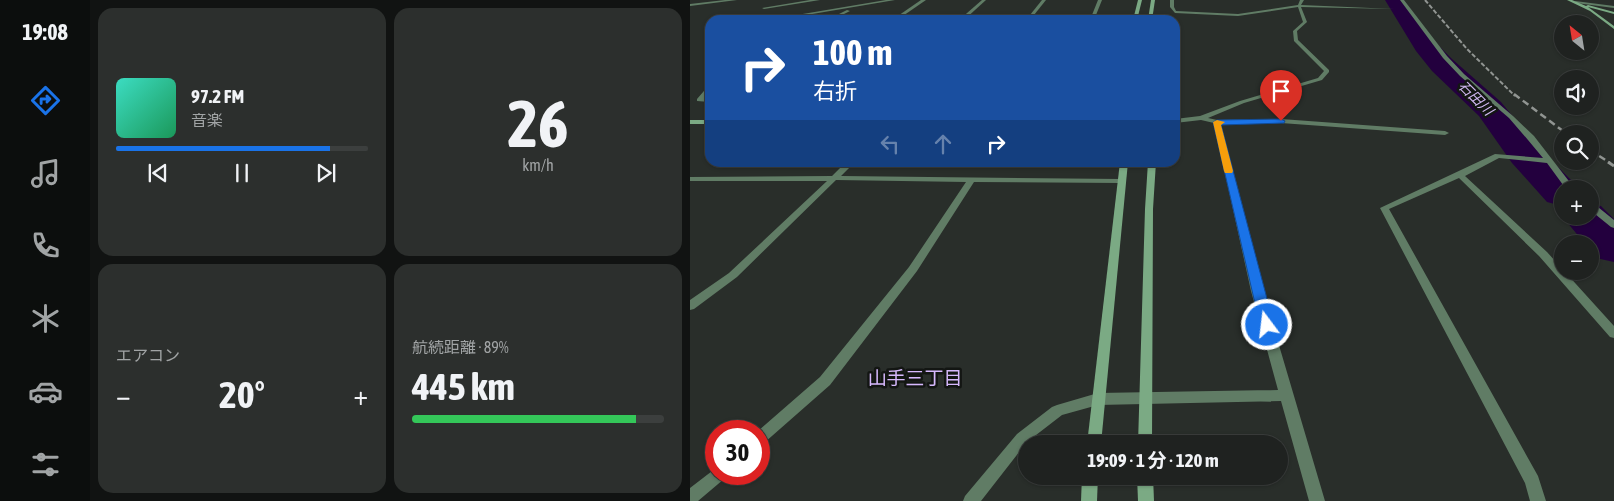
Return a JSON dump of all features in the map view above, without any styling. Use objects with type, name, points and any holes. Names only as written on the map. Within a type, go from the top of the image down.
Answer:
[{"type":"street","points":[[690,5],[735,0]]},
{"type":"street","points":[[762,0],[764,14]]},
{"type":"street","points":[[764,8],[818,0]]},
{"type":"street","points":[[801,15],[893,0]]},
{"type":"street","points":[[902,15],[924,0]]},
{"type":"street","points":[[967,15],[984,0]]},
{"type":"street","points":[[1032,15],[1044,0]]},
{"type":"street","points":[[1094,15],[1100,0]]},
{"type":"street","points":[[1136,15],[1140,0]]},
{"type":"street","points":[[1151,15],[1153,0]]},
{"type":"street","points":[[1172,0],[1172,7],[1175,12],[1217,14],[1238,14],[1301,3],[1392,9]]},
{"type":"street","points":[[1402,0],[1445,57],[1462,75],[1511,117],[1563,180]]},
{"type":"street","points":[[1570,0],[1614,13]]},
{"type":"street","points":[[1576,2],[1614,7]]},
{"type":"street","points":[[1576,2],[1591,10],[1614,28]]},
{"type":"street","points":[[1180,120],[1201,118],[1242,102],[1320,79],[1327,70],[1296,40],[1295,31],[1305,22],[1301,3]]},
{"type":"street","points":[[840,15],[859,6]]},
{"type":"street","points":[[705,92],[699,100],[705,100]]},
{"type":"street","points":[[1201,118],[1217,122],[1281,121],[1444,133]]},
{"type":"street","points":[[690,122],[705,122]]},
{"type":"street","points":[[1217,122],[1257,290],[1316,501]]},
{"type":"street","points":[[1538,501],[1532,481],[1384,208],[1460,175],[1498,156],[1548,161]]},
{"type":"street","points":[[690,306],[732,275],[846,167]]},
{"type":"street","points":[[1095,435],[1123,167]]},
{"type":"street","points":[[1146,435],[1149,209],[1152,167]]},
{"type":"street","points":[[1460,175],[1543,254],[1614,334]]},
{"type":"street","points":[[690,185],[694,179],[836,178],[1121,181]]},
{"type":"street","points":[[770,429],[825,381],[913,269],[971,180]]},
{"type":"street","points":[[1599,212],[1614,225]]},
{"type":"street","points":[[971,501],[1022,438],[1058,411],[1098,399],[1286,394]]},
{"type":"street","points":[[690,498],[705,485]]},
{"type":"street","points":[[1089,501],[1090,485]]},
{"type":"street","points":[[1145,485],[1146,501]]},
{"type":"waterway","name":"石田川","points":[[1394,0],[1425,46],[1442,65],[1490,109],[1525,155],[1554,185]]},
{"type":"waterway","name":"石田川","points":[[1593,225],[1614,247]]},
{"type":"railway","points":[[1425,0],[1467,49],[1515,96]]},
{"type":"railway","points":[[1514,94],[1555,125]]},
{"type":"railway","points":[[1599,156],[1610,163]]},
{"type":"railway","points":[[1608,162],[1614,166]]},
{"type":"slow traffic","points":[[1222,122],[1217,122],[1228,171]]},
{"type":"district","name":"山手三丁目","points":[[915,378]]},
{"type":"route","points":[[1267,325],[1217,122],[1281,121]]}]
